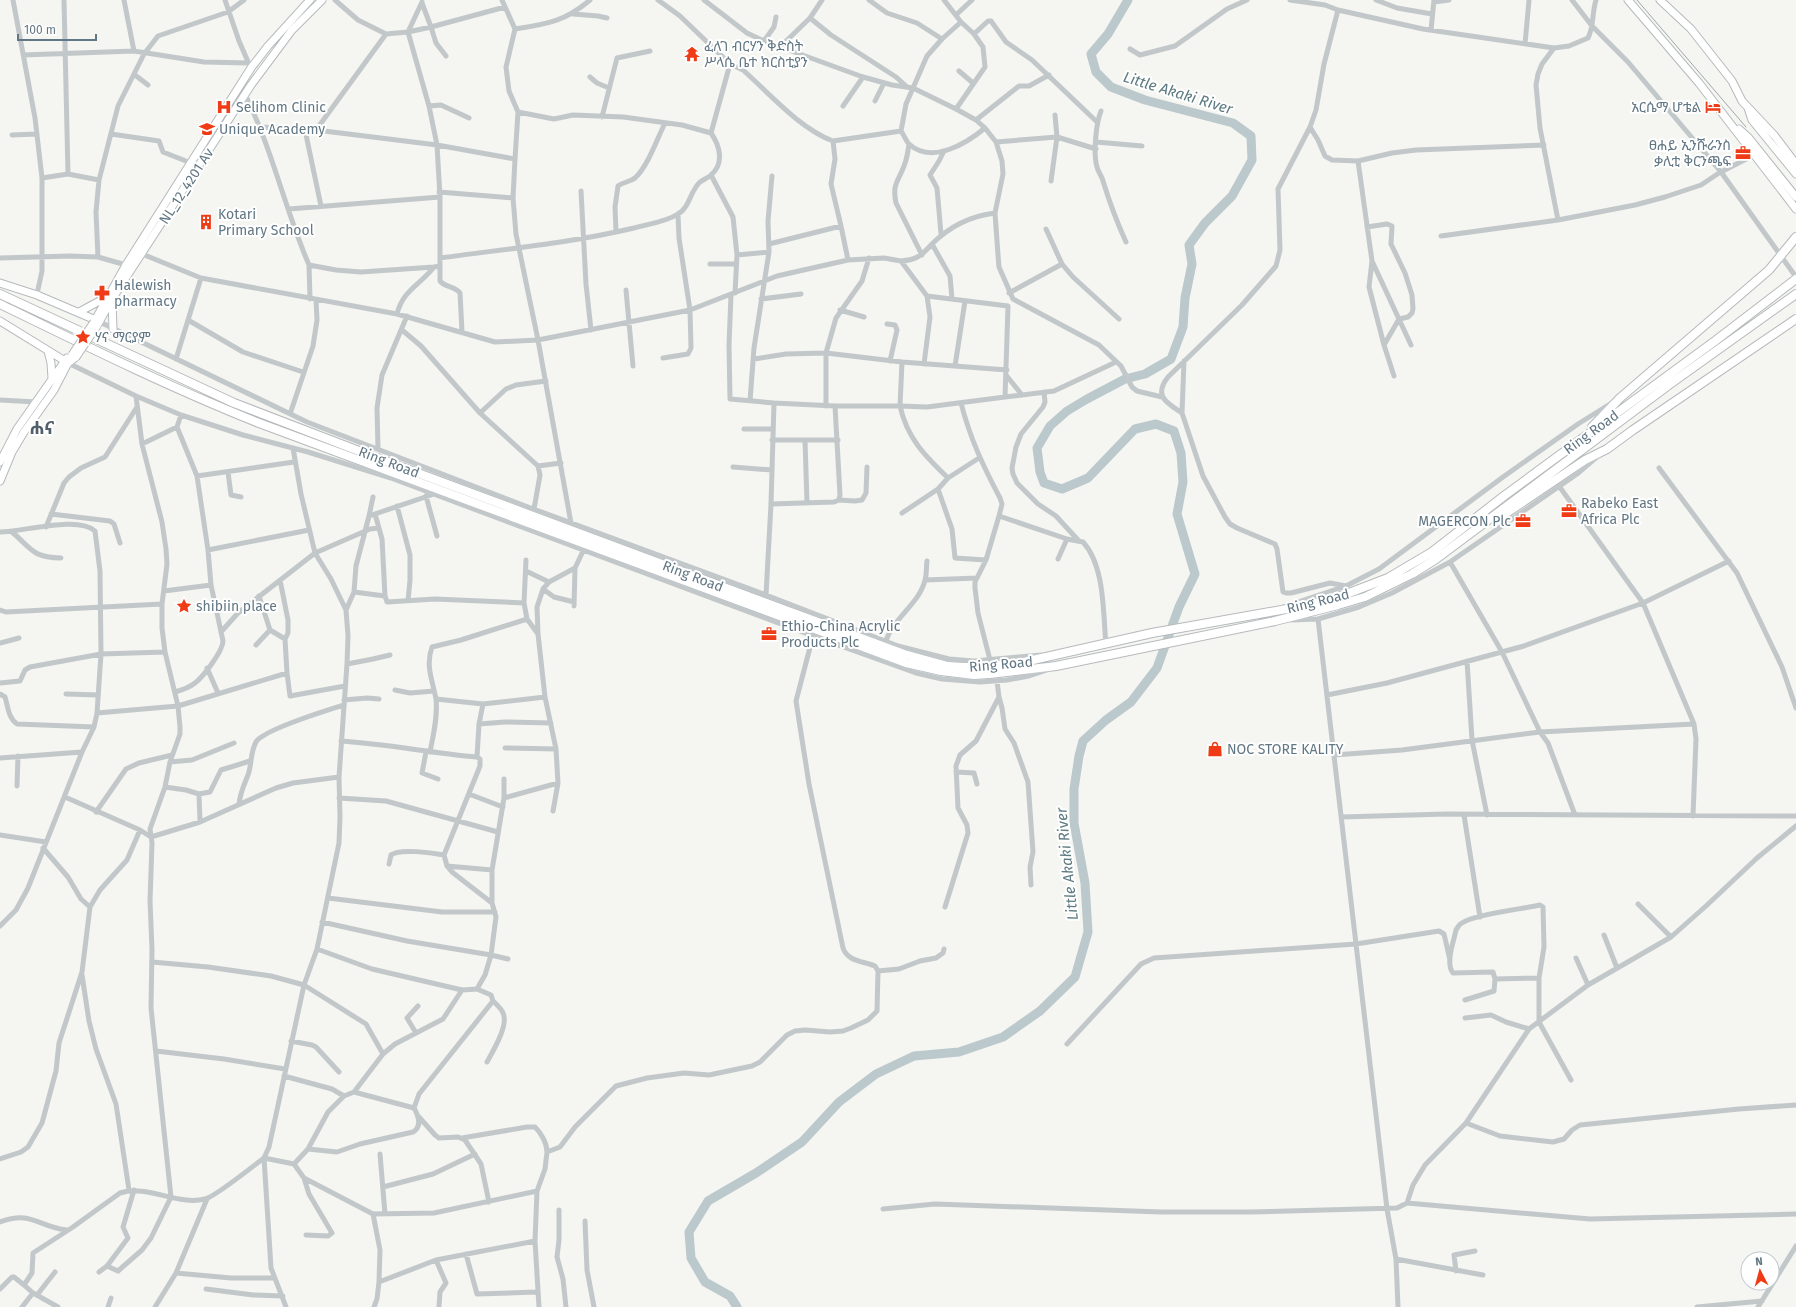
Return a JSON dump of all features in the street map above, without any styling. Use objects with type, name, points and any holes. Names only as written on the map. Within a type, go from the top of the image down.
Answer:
[{"type":"highway","points":[[1581,439],[1620,398],[1754,283],[1782,256],[1796,237]]},
{"type":"highway","name":"Ring Road","points":[[0,294],[234,403],[372,456],[904,654],[948,666],[987,667],[1024,662],[1106,645],[1152,633],[1272,612],[1336,598],[1388,578],[1409,566],[1472,522],[1504,496],[1795,276]]},
{"type":"highway","name":"Ring Road","points":[[0,304],[147,375],[212,404],[906,663],[941,671],[974,675],[1056,666],[1275,621],[1338,605],[1365,596],[1392,584],[1436,560],[1670,384],[1796,294]]},
{"type":"highway","points":[[1480,528],[1518,506],[1585,460],[1607,449],[1796,319]]},
{"type":"main road","name":"NL_12_4201 Av","points":[[110,298],[126,265],[191,163],[250,66],[310,0]]},
{"type":"main road","name":"NL_12_4201 Av","points":[[110,298],[142,254],[245,94],[292,30],[322,0]]},
{"type":"main road","points":[[1628,0],[1699,83],[1796,209]]},
{"type":"main road","points":[[1660,0],[1691,29],[1732,81],[1747,106],[1752,120],[1796,174]]},
{"type":"main road","points":[[1747,106],[1774,135],[1796,164]]},
{"type":"main road","points":[[1733,126],[1748,137],[1796,197]]},
{"type":"main road","points":[[0,283],[37,295],[79,312],[97,322]]},
{"type":"main road","points":[[79,312],[110,298]]},
{"type":"main road","points":[[0,462],[17,429],[52,378],[66,362],[74,356],[97,322],[110,298]]},
{"type":"main road","points":[[110,298],[114,329]]},
{"type":"main road","points":[[0,321],[66,362]]},
{"type":"main road","points":[[48,351],[51,363],[52,378]]},
{"type":"main road","points":[[0,481],[12,452],[60,381],[66,362]]},
{"type":"street","points":[[13,0],[37,134],[42,178],[41,278],[37,295]]},
{"type":"street","points":[[64,0],[68,174]]},
{"type":"street","points":[[124,0],[134,52]]},
{"type":"street","points":[[23,55],[134,52],[204,62],[250,66],[228,12],[225,0]]},
{"type":"street","points":[[98,257],[96,212],[99,180],[118,106],[135,75],[144,54],[158,36],[228,12],[244,0]]},
{"type":"street","points":[[335,0],[358,20],[386,34],[408,32],[431,27],[504,7]]},
{"type":"street","points":[[502,0],[515,29],[506,67],[509,91],[518,112],[513,198],[516,234],[546,381],[571,523]]},
{"type":"street","points":[[515,29],[555,21],[573,14],[590,0]]},
{"type":"street","points":[[658,0],[680,16],[730,64],[743,70],[806,127],[820,136],[833,141],[901,131]]},
{"type":"street","points":[[704,0],[710,2],[747,33],[764,41],[863,77],[884,83],[913,88],[976,120],[985,128],[996,142],[1003,166],[995,213],[999,267],[1013,299],[1099,346],[1124,371],[1132,387],[1137,391],[1162,397]]},
{"type":"street","points":[[780,47],[810,18],[822,0]]},
{"type":"street","points":[[869,0],[887,13],[917,23],[942,39]]},
{"type":"street","points":[[944,0],[974,34],[983,47],[985,61],[984,71],[973,83],[956,109]]},
{"type":"street","points":[[956,14],[972,0]]},
{"type":"street","points":[[1130,49],[1140,56],[1175,46],[1227,9],[1247,0]]},
{"type":"street","points":[[1290,0],[1324,2],[1338,10],[1431,30],[1554,48],[1570,46],[1586,40],[1591,32],[1592,13],[1596,0]]},
{"type":"street","points":[[1376,0],[1397,8],[1432,14]]},
{"type":"street","points":[[1393,0],[1397,8]]},
{"type":"street","points":[[1431,30],[1434,1],[1449,0]]},
{"type":"street","points":[[1525,44],[1529,0]]},
{"type":"street","points":[[1572,0],[1592,26],[1628,62],[1721,172],[1795,276]]},
{"type":"street","points":[[422,1],[436,43],[446,56]]},
{"type":"street","points":[[397,314],[402,299],[437,267],[440,258],[440,195],[437,145],[429,106],[408,32],[422,1]]},
{"type":"street","points":[[1182,413],[1165,402],[1162,397],[1164,382],[1242,305],[1276,266],[1280,250],[1278,189],[1310,127],[1316,110],[1324,64],[1338,10]]},
{"type":"street","points":[[573,14],[607,18]]},
{"type":"street","points":[[764,41],[772,30],[776,18]]},
{"type":"street","points":[[810,18],[831,35],[896,77],[906,86]]},
{"type":"street","points":[[974,34],[988,21],[991,21],[1006,42],[1032,60],[1096,121]]},
{"type":"street","points":[[962,22],[942,39],[927,56],[906,104],[901,131],[909,144],[928,152],[944,151],[966,143],[985,128]]},
{"type":"street","points":[[316,130],[386,34]]},
{"type":"street","points":[[1554,48],[1542,64],[1536,85],[1538,113],[1558,220]]},
{"type":"street","points":[[602,117],[617,58],[650,51]]},
{"type":"street","points":[[711,133],[730,64]]},
{"type":"street","points":[[959,71],[973,83]]},
{"type":"street","points":[[135,75],[148,85]]},
{"type":"street","points":[[976,120],[1019,86],[1029,86],[1049,75]]},
{"type":"street","points":[[590,77],[597,83],[609,88]]},
{"type":"street","points":[[843,106],[863,77]]},
{"type":"street","points":[[875,101],[884,83]]},
{"type":"street","points":[[245,94],[260,127],[300,242],[310,265],[313,299],[317,320],[315,338],[290,414]]},
{"type":"street","points":[[429,106],[441,106],[469,118]]},
{"type":"street","points":[[1101,111],[1096,121],[1097,168],[1103,181],[1113,214],[1126,242]]},
{"type":"street","points":[[440,258],[584,238],[616,232],[678,215],[688,204],[697,186],[711,175],[718,167],[720,156],[717,141],[711,133],[665,123],[623,117],[573,115],[554,119],[518,112]]},
{"type":"street","points":[[1051,181],[1057,137],[1055,115]]},
{"type":"street","points":[[616,232],[618,186],[629,182],[636,176],[649,156],[665,123]]},
{"type":"street","points":[[260,127],[316,130],[437,145],[515,159]]},
{"type":"street","points":[[1310,127],[1327,158],[1358,161],[1392,153],[1416,150],[1544,145]]},
{"type":"street","points":[[305,130],[321,206]]},
{"type":"street","points":[[12,136],[37,134]]},
{"type":"street","points":[[110,134],[158,141],[163,152],[191,163]]},
{"type":"street","points":[[996,142],[1057,137],[1096,149]]},
{"type":"street","points":[[833,141],[835,159],[831,184],[848,260]]},
{"type":"street","points":[[1096,142],[1142,146]]},
{"type":"street","points":[[909,144],[904,168],[896,183],[895,195],[896,203],[922,255]]},
{"type":"street","points":[[941,234],[937,188],[930,175],[944,151]]},
{"type":"street","points":[[1441,236],[1558,220],[1635,205],[1665,197],[1701,184],[1754,155]]},
{"type":"street","points":[[1358,161],[1372,261],[1369,287],[1384,345],[1394,376]]},
{"type":"street","points":[[42,178],[68,174],[99,180]]},
{"type":"street","points":[[711,175],[733,217],[737,255],[729,345],[730,398],[750,401],[826,406],[927,407],[1044,392],[1064,387],[1116,362]]},
{"type":"street","points":[[750,401],[761,299],[769,252],[768,221],[772,176]]},
{"type":"street","points":[[581,191],[586,284],[591,330]]},
{"type":"street","points":[[289,209],[440,195],[513,198]]},
{"type":"street","points":[[142,254],[201,278],[407,316],[495,342],[538,340],[690,310],[777,276],[848,260],[870,258],[901,261],[913,260],[922,255],[941,234],[956,224],[969,219],[995,213]]},
{"type":"street","points":[[663,358],[690,353],[690,310],[679,238],[678,215]]},
{"type":"street","points":[[1367,227],[1387,224],[1392,226],[1392,244],[1405,273],[1412,295],[1414,309],[1408,317],[1399,319],[1384,345]]},
{"type":"street","points":[[769,244],[841,226]]},
{"type":"street","points":[[1046,229],[1062,264],[1080,284],[1119,318]]},
{"type":"street","points":[[932,244],[950,276],[952,299]]},
{"type":"street","points":[[737,255],[769,252]]},
{"type":"street","points":[[0,258],[41,256],[98,257],[126,265]]},
{"type":"street","points":[[826,406],[826,353],[836,318],[840,310],[862,281],[870,258]]},
{"type":"street","points":[[901,261],[927,296],[930,317],[924,364]]},
{"type":"street","points":[[1372,261],[1412,345]]},
{"type":"street","points":[[710,264],[736,264]]},
{"type":"street","points":[[1010,293],[1062,264]]},
{"type":"street","points":[[310,265],[336,270],[361,272],[437,267]]},
{"type":"street","points":[[437,267],[440,281],[454,288],[460,294],[462,332]]},
{"type":"street","points":[[176,359],[201,278]]},
{"type":"street","points":[[626,290],[634,366]]},
{"type":"street","points":[[761,299],[800,294]]},
{"type":"street","points":[[927,296],[1008,306]]},
{"type":"street","points":[[1005,397],[1008,306],[1013,299]]},
{"type":"street","points":[[955,366],[965,301]]},
{"type":"street","points":[[840,310],[864,317]]},
{"type":"street","points":[[378,449],[377,408],[382,375],[407,316]]},
{"type":"street","points":[[188,320],[243,352],[303,372]]},
{"type":"street","points":[[97,322],[290,414],[534,509],[886,641],[950,660],[974,661],[1037,655],[1054,656]]},
{"type":"street","points":[[887,324],[897,327],[890,360]]},
{"type":"street","points":[[402,330],[421,346],[480,413],[538,466],[540,475],[534,509]]},
{"type":"street","points":[[754,359],[796,353],[826,353],[1006,372],[1022,395]]},
{"type":"street","points":[[1184,361],[1182,413],[1203,476],[1230,524],[1275,544],[1283,592],[1286,594],[1330,583],[1346,586]]},
{"type":"street","points":[[66,362],[136,396],[181,415],[243,435],[293,448],[391,478],[813,636],[923,674],[962,682],[997,681],[1029,676],[1056,666]]},
{"type":"street","points":[[902,362],[900,406],[904,424],[922,452],[948,478]]},
{"type":"street","points":[[480,413],[506,389],[516,385],[546,381]]},
{"type":"street","points":[[1044,392],[1045,402],[1043,407],[1028,424],[1019,441],[1012,468],[1013,474],[1017,483],[1038,504],[1056,516],[1078,540]]},
{"type":"street","points":[[107,1266],[118,1271],[142,1250],[157,1227],[171,1197],[151,1008],[151,837],[152,822],[165,787],[170,762],[180,734],[178,706],[165,652],[162,604],[166,564],[162,522],[142,444],[136,396]]},
{"type":"street","points":[[1272,612],[1284,606],[1346,586],[1366,577],[1397,557],[1503,477],[1578,424],[1620,398]]},
{"type":"street","points":[[0,400],[36,402]]},
{"type":"street","points":[[766,595],[771,504],[774,403]]},
{"type":"street","points":[[961,403],[968,431],[979,458],[1002,504],[986,560],[977,578],[975,588],[978,613],[990,660]]},
{"type":"street","points":[[835,406],[838,440],[839,500]]},
{"type":"street","points":[[46,527],[64,484],[69,477],[81,468],[105,457],[137,407]]},
{"type":"street","points":[[175,692],[195,684],[222,650],[223,641],[211,585],[208,550],[197,476],[177,427],[181,415]]},
{"type":"street","points":[[142,444],[177,427]]},
{"type":"street","points":[[744,429],[773,429]]},
{"type":"street","points":[[772,440],[838,440]]},
{"type":"street","points":[[805,440],[807,503]]},
{"type":"street","points":[[286,1307],[275,1278],[270,1258],[264,1158],[269,1147],[291,1041],[304,985],[316,949],[339,843],[339,777],[348,636],[346,610],[331,579],[315,553],[294,462],[293,448]]},
{"type":"street","points":[[1275,621],[1318,619],[1376,600],[1450,562],[1559,486],[1607,449]]},
{"type":"street","points":[[902,513],[938,488],[948,478],[979,458]]},
{"type":"street","points":[[197,476],[294,462]]},
{"type":"street","points":[[538,466],[561,463]]},
{"type":"street","points":[[733,467],[772,470]]},
{"type":"street","points":[[771,504],[862,500],[866,493],[867,467]]},
{"type":"street","points":[[1659,468],[1737,573],[1795,696],[1796,708]]},
{"type":"street","points":[[228,472],[231,495],[241,497]]},
{"type":"street","points":[[1559,486],[1643,603],[1694,724],[1696,739],[1693,816]]},
{"type":"street","points":[[938,488],[952,529],[955,558],[986,560]]},
{"type":"street","points":[[369,516],[434,494]]},
{"type":"street","points":[[426,496],[437,536]]},
{"type":"street","points":[[346,610],[354,592],[356,566],[373,497]]},
{"type":"street","points":[[397,506],[410,555],[408,601]]},
{"type":"street","points":[[51,514],[110,520],[114,524],[120,542]]},
{"type":"street","points":[[375,514],[382,539],[385,596],[387,602],[457,599],[509,604],[524,603]]},
{"type":"street","points":[[999,516],[1067,539],[1078,540],[1083,542],[1088,547],[1099,575],[1106,645]]},
{"type":"street","points":[[0,532],[12,532],[74,524],[90,527],[95,531],[100,571],[101,654],[97,713],[94,726],[25,893],[16,910],[0,926]]},
{"type":"street","points":[[221,632],[238,613],[315,553],[370,529],[379,528]]},
{"type":"street","points":[[208,550],[309,530]]},
{"type":"street","points":[[12,532],[36,554],[46,558],[61,558]]},
{"type":"street","points":[[1058,560],[1067,539]]},
{"type":"street","points":[[543,589],[554,597],[574,604],[575,568],[584,549]]},
{"type":"street","points":[[526,560],[524,603],[527,619],[538,634]]},
{"type":"street","points":[[886,641],[888,633],[920,592],[925,580],[927,561]]},
{"type":"street","points":[[1450,562],[1502,652],[1540,732],[1548,743],[1575,816]]},
{"type":"street","points":[[1327,695],[1387,683],[1524,646],[1643,603],[1729,562]]},
{"type":"street","points":[[553,811],[558,783],[556,749],[545,697],[538,634],[537,607],[543,589],[549,582],[575,568]]},
{"type":"street","points":[[526,571],[549,582]]},
{"type":"street","points":[[925,580],[977,578]]},
{"type":"street","points":[[280,580],[288,620],[288,633],[285,639],[290,696],[345,686]]},
{"type":"street","points":[[164,591],[211,585]]},
{"type":"street","points":[[354,592],[385,596]]},
{"type":"street","points":[[259,596],[270,630],[285,639]]},
{"type":"street","points":[[0,610],[6,612],[162,604]]},
{"type":"street","points":[[438,779],[422,773],[436,712],[436,699],[429,672],[432,647],[468,638],[527,619]]},
{"type":"street","points":[[1318,619],[1387,1209],[1396,1259],[1398,1307]]},
{"type":"street","points":[[256,645],[270,630]]},
{"type":"street","points":[[547,1152],[560,1147],[575,1127],[616,1086],[647,1078],[684,1073],[709,1074],[752,1066],[760,1062],[794,1031],[842,1031],[868,1020],[877,1012],[878,972],[875,966],[848,957],[843,948],[809,784],[796,700],[813,636]]},
{"type":"street","points":[[0,643],[19,638]]},
{"type":"street","points":[[0,683],[20,681],[27,668],[101,654],[165,652]]},
{"type":"street","points":[[347,664],[373,660],[390,654]]},
{"type":"street","points":[[1467,661],[1472,740],[1487,815]]},
{"type":"street","points":[[207,668],[218,692]]},
{"type":"street","points":[[97,713],[178,706],[218,692],[287,673]]},
{"type":"street","points":[[997,681],[1005,729],[1014,743],[1028,782],[1033,852],[1030,867],[1031,885]]},
{"type":"street","points":[[395,690],[410,692],[434,691]]},
{"type":"street","points":[[0,694],[5,697],[10,716],[17,724],[94,726]]},
{"type":"street","points":[[66,694],[98,695]]},
{"type":"street","points":[[436,699],[483,704],[545,697]]},
{"type":"street","points":[[945,907],[968,833],[967,825],[958,808],[956,772],[960,755],[976,741],[999,697]]},
{"type":"street","points":[[239,804],[240,792],[248,775],[250,761],[257,741],[263,736],[344,702],[367,698],[379,699]]},
{"type":"street","points":[[483,704],[479,724],[477,757],[480,759],[480,766],[444,855],[447,866],[492,903]]},
{"type":"street","points":[[479,724],[505,722],[551,723]]},
{"type":"street","points":[[1334,755],[1402,750],[1540,732],[1694,724]]},
{"type":"street","points":[[342,741],[382,744],[428,752],[477,757]]},
{"type":"street","points":[[170,762],[192,760],[234,743]]},
{"type":"street","points":[[505,748],[556,749]]},
{"type":"street","points":[[0,758],[82,752]]},
{"type":"street","points":[[96,812],[126,769],[139,763],[172,755]]},
{"type":"street","points":[[16,786],[18,756]]},
{"type":"street","points":[[165,787],[186,790],[199,794],[210,792],[221,770],[250,761]]},
{"type":"street","points":[[956,772],[974,773],[976,775],[977,784]]},
{"type":"street","points":[[65,796],[96,812],[140,830],[151,837],[200,822],[276,788],[293,783],[339,777]]},
{"type":"street","points":[[477,989],[485,974],[491,955],[496,912],[492,903],[492,870],[503,807],[504,778]]},
{"type":"street","points":[[504,798],[558,783]]},
{"type":"street","points":[[199,794],[200,822]]},
{"type":"street","points":[[469,794],[503,807]]},
{"type":"street","points":[[340,798],[386,801],[498,832]]},
{"type":"street","points":[[1341,817],[1464,815],[1693,816],[1731,814],[1796,816]]},
{"type":"street","points":[[1464,815],[1480,917]]},
{"type":"street","points":[[1407,1203],[1413,1185],[1425,1165],[1466,1123],[1529,1029],[1588,985],[1671,937],[1757,858],[1796,826]]},
{"type":"street","points":[[0,1159],[21,1152],[28,1147],[42,1123],[56,1071],[59,1043],[82,972],[90,907],[100,890],[127,860],[140,830]]},
{"type":"street","points":[[0,835],[46,842]]},
{"type":"street","points":[[43,848],[68,877],[81,898],[90,907]]},
{"type":"street","points":[[389,864],[391,855],[395,853],[424,852],[444,855]]},
{"type":"street","points":[[447,866],[492,870]]},
{"type":"street","points":[[328,898],[442,912],[496,912]]},
{"type":"street","points":[[1638,904],[1671,937]]},
{"type":"street","points":[[1465,1000],[1494,991],[1495,979],[1494,974],[1490,972],[1453,973],[1450,970],[1450,960],[1458,926],[1467,920],[1542,906],[1544,947],[1539,978],[1539,1022],[1571,1080]]},
{"type":"street","points":[[322,922],[407,941],[508,959]]},
{"type":"street","points":[[1067,1044],[1141,964],[1154,958],[1356,944],[1439,931],[1444,934],[1450,960]]},
{"type":"street","points":[[1604,935],[1617,968]]},
{"type":"street","points":[[316,949],[372,969],[462,990],[477,989],[491,995],[493,1001],[501,1009],[504,1018],[498,1041],[487,1062]]},
{"type":"street","points":[[878,972],[899,969],[920,961],[936,958],[943,953],[944,949]]},
{"type":"street","points":[[1576,958],[1588,985]]},
{"type":"street","points":[[152,962],[208,967],[271,976],[304,985],[366,1024],[383,1054]]},
{"type":"street","points":[[82,972],[96,1049],[116,1104],[131,1190],[123,1228],[128,1238],[107,1266],[100,1272]]},
{"type":"street","points":[[1495,979],[1539,978]]},
{"type":"street","points":[[294,1164],[308,1149],[328,1112],[344,1096],[354,1092],[383,1054],[395,1044],[443,1019],[462,990]]},
{"type":"street","points":[[493,1001],[423,1089],[415,1102],[414,1108],[419,1117],[439,1138],[462,1138],[535,1127],[544,1141],[547,1147],[547,1152],[545,1169],[537,1191],[535,1241],[539,1307]]},
{"type":"street","points":[[416,1033],[407,1018],[418,1006]]},
{"type":"street","points":[[1465,1018],[1491,1015],[1506,1022],[1529,1029]]},
{"type":"street","points":[[291,1041],[316,1047],[339,1072]]},
{"type":"street","points":[[156,1051],[224,1059],[285,1069]]},
{"type":"street","points":[[284,1076],[332,1088],[344,1096]]},
{"type":"street","points":[[354,1092],[414,1108]]},
{"type":"street","points":[[1466,1123],[1500,1136],[1553,1142],[1564,1139],[1572,1130],[1580,1125],[1739,1109],[1796,1105]]},
{"type":"street","points":[[308,1149],[337,1152],[360,1144],[412,1132],[416,1130],[418,1126],[419,1117]]},
{"type":"street","points":[[462,1138],[483,1169],[489,1202]]},
{"type":"street","points":[[380,1154],[384,1187],[385,1214]]},
{"type":"street","points":[[384,1187],[432,1174],[474,1154]]},
{"type":"street","points":[[24,1285],[32,1273],[33,1253],[110,1199],[131,1190],[195,1200],[207,1199],[264,1158],[294,1164],[304,1178],[309,1194],[332,1233],[328,1236],[306,1235]]},
{"type":"street","points":[[304,1178],[373,1214],[434,1213],[537,1191]]},
{"type":"street","points":[[155,1307],[176,1273],[207,1199]]},
{"type":"street","points":[[883,1209],[935,1204],[1161,1212],[1249,1212],[1387,1209],[1397,1208],[1407,1203],[1590,1219],[1796,1214]]},
{"type":"street","points":[[559,1210],[559,1240],[557,1257],[563,1279],[566,1307]]},
{"type":"street","points":[[373,1214],[380,1250],[379,1282],[377,1299],[374,1307]]},
{"type":"street","points":[[0,1222],[18,1217],[27,1217],[67,1230]]},
{"type":"street","points":[[585,1221],[587,1270],[594,1307]]},
{"type":"street","points":[[379,1282],[436,1260],[535,1241]]},
{"type":"street","points":[[1758,1307],[1796,1246]]},
{"type":"street","points":[[1456,1271],[1454,1255],[1475,1251]]},
{"type":"street","points":[[466,1254],[477,1294],[537,1292]]},
{"type":"street","points":[[1396,1259],[1484,1275]]},
{"type":"street","points":[[436,1260],[446,1283],[440,1292],[439,1307]]},
{"type":"street","points":[[22,1307],[56,1272]]},
{"type":"street","points":[[176,1273],[231,1278],[275,1278]]},
{"type":"street","points":[[0,1289],[12,1277],[14,1277],[51,1306],[58,1307]]},
{"type":"street","points":[[206,1289],[254,1295],[283,1296]]},
{"type":"street","points":[[108,1307],[111,1298]]},
{"type":"street","points":[[1697,1307],[1762,1301]]},
{"type":"waterway","name":"Little Akaki River","points":[[737,1307],[730,1296],[705,1282],[691,1258],[689,1232],[708,1201],[756,1173],[802,1142],[839,1102],[876,1074],[914,1056],[959,1052],[1003,1037],[1040,1011],[1075,977],[1088,932],[1085,883],[1074,823],[1074,789],[1083,741],[1106,720],[1131,702],[1157,668],[1179,607],[1195,574],[1177,514],[1183,482],[1181,453],[1174,431],[1156,424],[1135,429],[1088,478],[1062,489],[1044,483],[1040,472],[1037,448],[1050,426],[1067,411],[1125,379],[1145,374],[1171,359],[1183,327],[1185,298],[1192,264],[1189,245],[1205,223],[1232,196],[1252,160],[1251,136],[1233,123],[1145,100],[1111,87],[1096,72],[1091,54],[1108,34],[1128,0]]},
{"type":"tram line","points":[[1637,0],[1746,127]]},
{"type":"place","name":"ፈለገ ብርሃን ቅድስት ሥላሴ ቤተ ክርስቲያን","points":[[692,54]]},
{"type":"place","name":"Selihom Clinic","points":[[224,107]]},
{"type":"place","name":"አርሴማ ሆቴል","points":[[1713,107]]},
{"type":"place","name":"Unique Academy","points":[[207,129]]},
{"type":"place","name":"ፀሐይ ኢንሹራንስ ቃሊቲ ቅርንጫፍ","points":[[1743,153]]},
{"type":"place","name":"Kotari Primary School","points":[[206,222]]},
{"type":"place","name":"Halewish pharmacy","points":[[102,293]]},
{"type":"place","name":"ሃና ማርያም","points":[[83,337]]},
{"type":"place","name":"Rabeko East Africa Plc","points":[[1569,511]]},
{"type":"place","name":"MAGERCON Plc","points":[[1523,521]]},
{"type":"place","name":"shibiin place","points":[[184,606]]},
{"type":"place","name":"Ethio-China Acrylic Products Plc","points":[[769,634]]},
{"type":"place","name":"NOC STORE KALITY","points":[[1215,749]]},
{"type":"district","name":"ሐና","points":[[42,428]]}]
